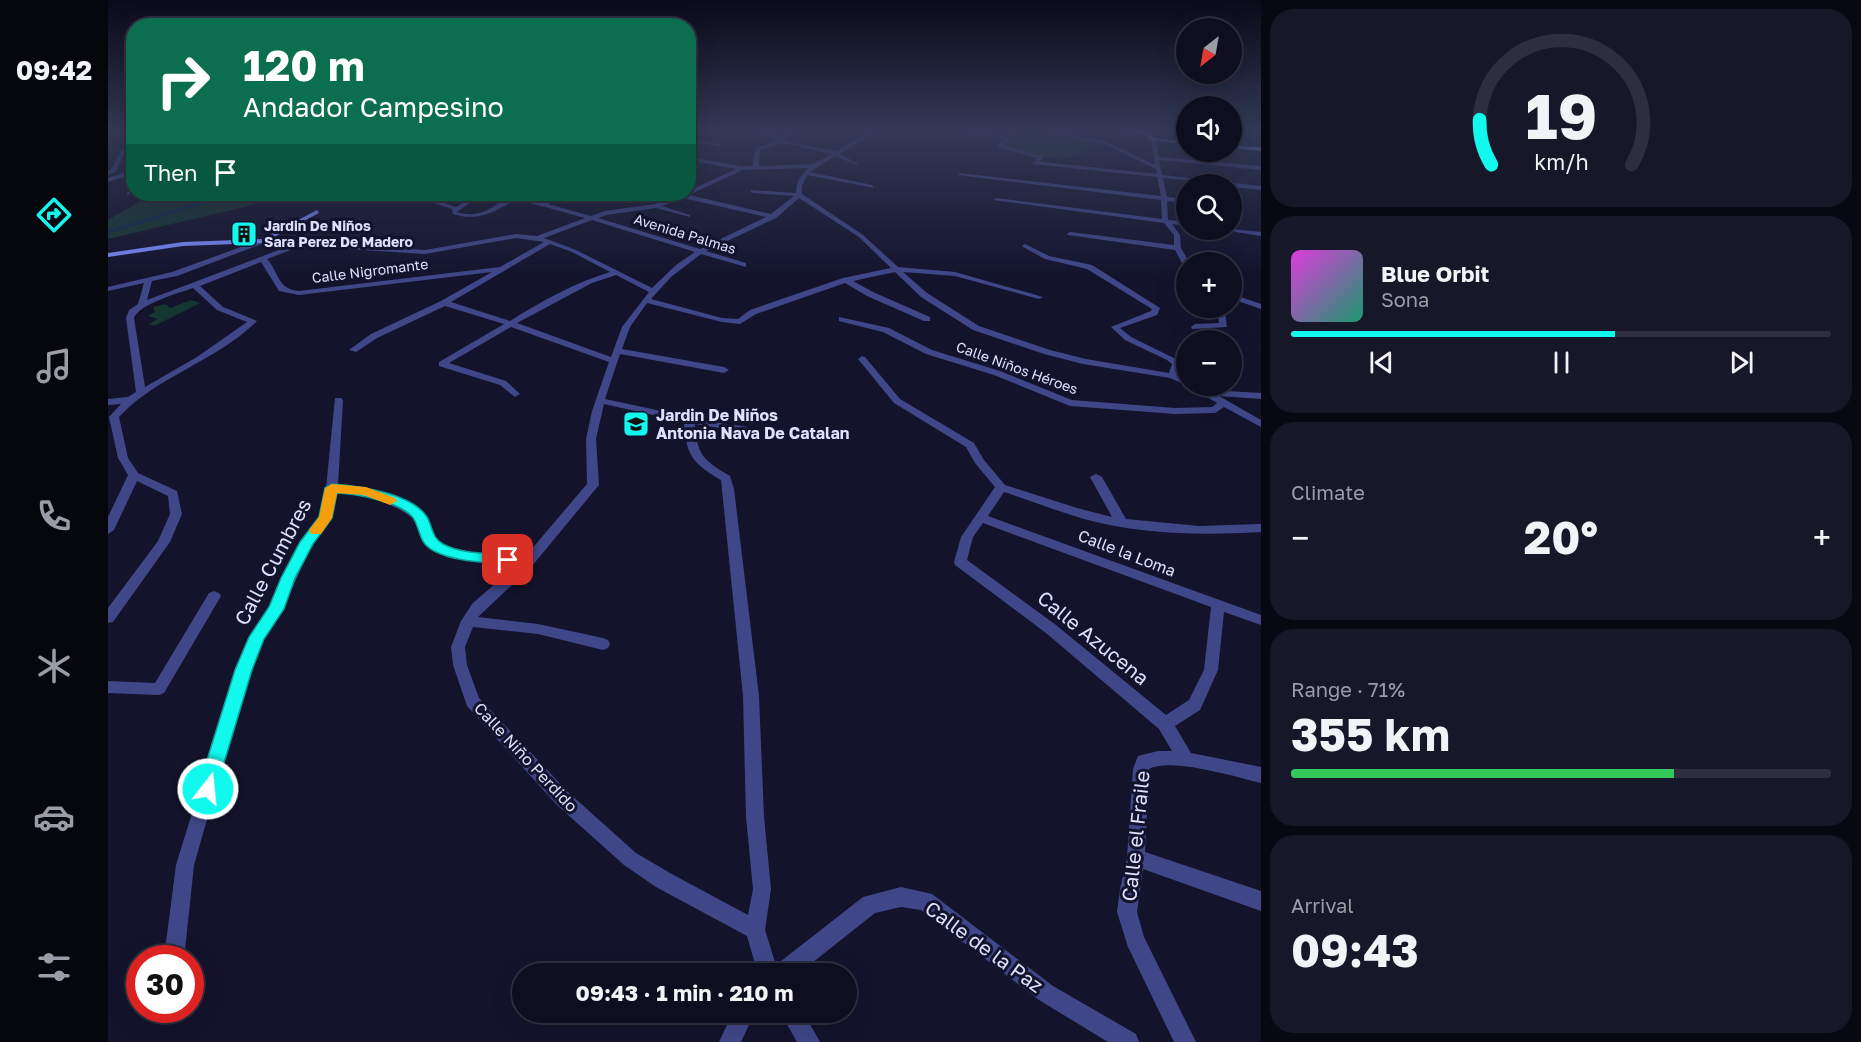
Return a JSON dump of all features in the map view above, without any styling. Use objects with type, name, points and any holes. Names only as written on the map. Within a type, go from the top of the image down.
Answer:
[{"type":"street","points":[[696,189],[717,180]]},
{"type":"street","points":[[799,195],[797,186],[801,180]]},
{"type":"street","points":[[839,180],[872,186]]},
{"type":"street","points":[[998,180],[1176,200]]},
{"type":"street","points":[[1161,180],[1165,220],[1178,235],[1180,252]]},
{"type":"street","points":[[1034,184],[1034,204]]},
{"type":"street","points":[[1242,186],[1261,188]]},
{"type":"street","points":[[752,191],[799,195],[861,236],[924,295],[976,327],[1007,340],[1086,362],[1176,378]]},
{"type":"street","name":"Calle Niño Perdido","points":[[755,930],[663,880],[630,859],[563,799],[472,700],[460,664],[458,646],[468,621],[477,608],[527,563],[593,485],[595,472],[591,442],[602,401],[626,327],[645,300],[685,261],[774,217],[799,195]]},
{"type":"street","points":[[696,197],[774,217]]},
{"type":"street","points":[[996,200],[1176,222]]},
{"type":"street","points":[[434,201],[457,208]]},
{"type":"street","points":[[468,201],[457,208],[455,213],[473,218],[507,201]]},
{"type":"street","name":"Avenida Palmas","points":[[536,201],[743,266]]},
{"type":"street","points":[[544,204],[552,201]]},
{"type":"street","points":[[538,238],[620,210],[656,206],[668,201]]},
{"type":"street","points":[[656,206],[688,216]]},
{"type":"street","points":[[108,289],[174,274],[263,241],[317,212]]},
{"type":"street","points":[[1242,232],[1261,234]]},
{"type":"street","points":[[1070,234],[1178,248]]},
{"type":"street","points":[[108,255],[175,245],[263,241],[425,252],[516,236],[538,238],[574,251],[653,291]]},
{"type":"street","points":[[353,350],[374,336],[444,303],[549,242]]},
{"type":"street","points":[[141,393],[130,318],[132,312],[142,305],[194,284],[302,244]]},
{"type":"street","points":[[1025,246],[1047,258],[1089,267],[1156,308],[1154,313],[1115,327],[1141,345],[1170,357],[1177,363],[1172,376]]},
{"type":"street","name":"Calle Nigromante","points":[[262,259],[274,273],[276,285],[280,289],[299,293],[499,269]]},
{"type":"street","points":[[645,300],[722,320],[740,322],[753,312],[846,280],[897,269],[955,274],[1040,297]]},
{"type":"street","points":[[515,394],[503,383],[442,364],[509,323],[582,284],[616,273]]},
{"type":"street","points":[[142,305],[149,279]]},
{"type":"street","points":[[846,280],[870,294],[927,319]]},
{"type":"street","points":[[108,618],[164,542],[176,514],[173,494],[134,474],[123,458],[114,417],[130,399],[200,359],[253,321],[228,314],[212,305],[194,284]]},
{"type":"street","points":[[1242,301],[1261,307]]},
{"type":"street","points":[[444,303],[616,356],[724,370]]},
{"type":"street","points":[[1195,327],[1224,325],[1223,318]]},
{"type":"street","name":"Calle Niños Héroes","points":[[842,319],[886,330],[929,352],[997,373],[1070,403],[1175,411],[1215,410],[1222,403]]},
{"type":"street","points":[[862,359],[897,401],[970,446],[979,461],[1001,487],[1096,518],[1121,522],[1222,531],[1261,528]]},
{"type":"street","points":[[1242,395],[1261,396]]},
{"type":"street","points":[[1214,396],[1261,424]]},
{"type":"street","points":[[108,402],[130,399]]},
{"type":"street","name":"Calle Cumbres","points":[[176,945],[185,865],[243,670],[257,637],[276,609],[307,542],[325,518],[332,488],[338,400]]},
{"type":"street","points":[[602,401],[754,431]]},
{"type":"street","points":[[689,418],[691,451],[699,463],[726,477],[728,489],[751,696],[755,817],[762,889],[755,930],[765,963]]},
{"type":"street","points":[[108,530],[134,474]]},
{"type":"street","points":[[1096,477],[1121,522]]},
{"type":"street","points":[[982,518],[1001,487]]},
{"type":"street","points":[[332,488],[366,491],[411,509],[422,519],[424,532],[429,540],[438,547],[452,552],[527,563]]},
{"type":"street","name":"Calle Azucena","points":[[982,518],[967,537],[960,562],[1052,629],[1166,724],[1186,760]]},
{"type":"street","name":"Calle la Loma","points":[[982,518],[1261,620]]},
{"type":"street","points":[[108,687],[159,688],[214,596]]},
{"type":"street","points":[[1166,724],[1195,705],[1211,670],[1218,605]]},
{"type":"street","points":[[468,621],[538,629],[603,644]]},
{"type":"street","points":[[1186,760],[1261,775]]},
{"type":"street","name":"Calle el Fraile","points":[[1185,1042],[1135,940],[1127,912],[1129,889],[1136,858],[1141,769],[1144,761],[1186,760]]},
{"type":"street","points":[[1136,858],[1261,901]]},
{"type":"street","name":"Calle de la Paz","points":[[795,963],[870,904],[901,897],[925,901],[1046,993],[1128,1042]]},
{"type":"street","points":[[730,1042],[740,1023]]},
{"type":"street","points":[[797,1023],[809,1042]]},
{"type":"green space","points":[[141,201],[266,201],[108,239],[108,220]]},
{"type":"green space","points":[[191,300],[200,303],[154,326],[149,324],[158,319],[148,316],[155,312],[153,307],[166,304],[170,308]]},
{"type":"waterway","points":[[195,205],[214,201]]},
{"type":"waterway","points":[[108,232],[201,203]]},
{"type":"slow traffic","points":[[316,530],[325,518],[332,488],[366,491],[390,501]]},
{"type":"place","name":"Jardin De Niños Sara Perez De Madero","points":[[244,234]]},
{"type":"place","name":"Jardin De Niños Antonia Nava De Catalan","points":[[636,424]]},
{"type":"route","points":[[208,789],[243,670],[257,637],[276,609],[288,578],[307,542],[325,518],[332,488],[366,491],[411,509],[422,519],[424,532],[429,540],[438,547],[452,552],[508,560]]}]
